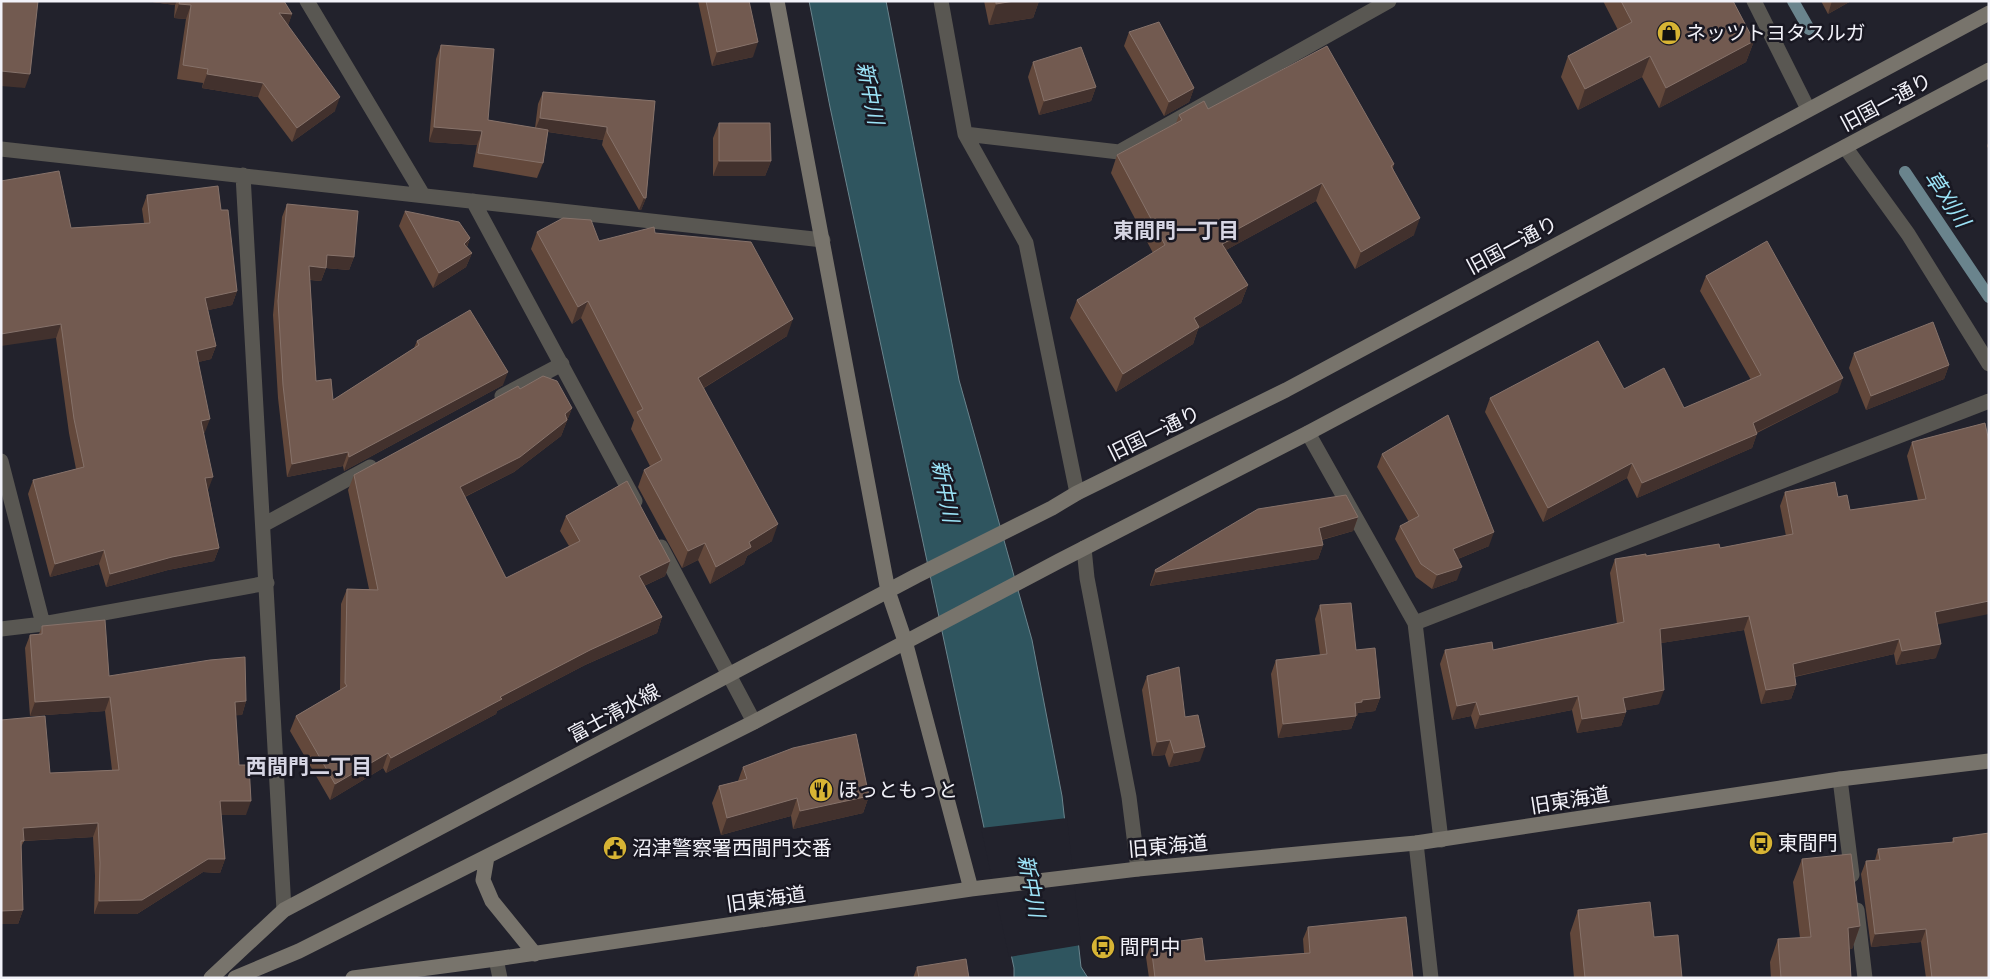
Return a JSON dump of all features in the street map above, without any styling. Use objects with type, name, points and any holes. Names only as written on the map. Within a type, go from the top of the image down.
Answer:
[{"type":"main road","points":[[777,1],[888,591],[906,641],[971,889]]},
{"type":"main road","name":"旧国一通り","points":[[1052,508],[1077,493],[1286,390],[1989,13]]},
{"type":"main road","name":"旧国一通り","points":[[906,641],[1058,560],[1308,433],[1989,70]]},
{"type":"main road","name":"富士清水線","points":[[211,978],[284,910],[916,576],[1052,508]]},
{"type":"main road","points":[[235,978],[299,951],[487,857],[754,722],[906,641]]},
{"type":"main road","name":"旧東海道","points":[[353,978],[496,960],[971,889],[1090,874],[1441,840],[1840,779],[1989,761]]},
{"type":"main road","points":[[487,857],[483,880],[492,901],[535,954]]},
{"type":"street","points":[[307,1],[423,194]]},
{"type":"street","points":[[941,1],[965,134],[1026,243],[1077,493]]},
{"type":"street","points":[[965,134],[1119,152],[1389,1]]},
{"type":"street","points":[[1754,1],[1808,109]]},
{"type":"street","points":[[1845,146],[1908,234],[1989,364]]},
{"type":"street","points":[[1,149],[423,194],[823,240]]},
{"type":"street","points":[[243,175],[284,910]]},
{"type":"street","points":[[473,201],[641,511]]},
{"type":"street","points":[[492,402],[562,364]]},
{"type":"street","points":[[1416,623],[1989,401]]},
{"type":"street","points":[[1308,433],[1416,623],[1441,840]]},
{"type":"street","points":[[263,525],[386,459]]},
{"type":"street","points":[[1,461],[42,624]]},
{"type":"street","points":[[655,537],[754,722]]},
{"type":"street","points":[[1084,548],[1087,578],[1129,797],[1138,869]]},
{"type":"street","points":[[1,629],[42,624],[266,583]]},
{"type":"street","points":[[1840,779],[1865,978]]},
{"type":"street","points":[[1416,843],[1431,978]]},
{"type":"street","points":[[496,960],[500,978]]},
{"type":"water","name":"新中川","points":[[809,1],[886,1],[959,380],[1032,640],[1062,796],[1081,967],[1088,978],[1014,978],[1014,968]]},
{"type":"pier","points":[[1067,818],[1081,945],[1009,957],[981,828]]},
{"type":"building","points":[[1,1],[38,1],[30,74],[1,71]]},
{"type":"building","points":[[180,1],[284,1],[292,14],[279,13],[340,97],[297,128],[263,83],[207,74],[208,69],[183,65],[191,5],[179,4]]},
{"type":"building","points":[[706,1],[749,1],[758,42],[717,52]]},
{"type":"building","points":[[996,1],[1014,1],[996,4]]},
{"type":"building","points":[[1621,1],[1733,1],[1754,41],[1666,88],[1650,56],[1585,89],[1568,56],[1632,22]]},
{"type":"building","points":[[1159,22],[1194,88],[1169,102],[1129,32]]},
{"type":"building","points":[[441,45],[494,49],[488,120],[548,130],[543,163],[478,153],[482,131],[434,127]]},
{"type":"building","points":[[1327,46],[1394,164],[1391,166],[1420,218],[1361,252],[1322,183],[1227,235],[1230,240],[1222,244],[1248,285],[1194,318],[1199,327],[1123,374],[1077,300],[1165,245],[1117,155],[1182,120],[1179,115],[1204,101],[1208,109]]},
{"type":"building","points":[[1081,47],[1096,87],[1044,101],[1033,62]]},
{"type":"building","points":[[543,92],[655,101],[646,198],[644,198],[607,132],[607,127],[540,118]]},
{"type":"building","points":[[719,123],[770,123],[771,161],[719,161]]},
{"type":"building","points":[[59,171],[71,228],[150,223],[147,195],[218,186],[221,210],[228,210],[237,291],[205,298],[216,346],[196,351],[210,419],[201,421],[213,477],[205,478],[219,548],[172,557],[110,574],[104,550],[55,564],[33,480],[84,467],[74,419],[61,324],[1,334],[1,181]]},
{"type":"building","points":[[287,204],[358,211],[354,257],[327,255],[326,268],[309,266],[316,381],[331,379],[333,400],[419,345],[417,341],[470,310],[508,372],[349,457],[348,452],[292,464],[283,385],[278,301]]},
{"type":"building","points":[[405,211],[459,222],[470,238],[464,244],[472,253],[439,273]]},
{"type":"building","points":[[563,218],[591,220],[599,241],[654,227],[655,233],[751,242],[793,319],[698,378],[778,524],[749,542],[751,547],[716,567],[705,543],[688,551],[644,470],[662,460],[637,412],[643,409],[588,301],[578,307],[537,232]]},
{"type":"building","points":[[1767,241],[1843,378],[1753,423],[1757,434],[1642,483],[1632,463],[1548,508],[1490,398],[1598,341],[1624,389],[1664,368],[1684,408],[1761,375],[1706,276]]},
{"type":"building","points":[[1933,322],[1949,365],[1871,396],[1854,353]]},
{"type":"building","points":[[543,376],[557,381],[572,408],[565,414],[567,420],[520,457],[460,487],[506,578],[580,541],[566,516],[627,481],[670,561],[639,576],[662,617],[590,650],[500,697],[502,699],[391,758],[388,753],[335,784],[296,716],[347,686],[345,683],[347,589],[378,590],[354,475],[518,386],[520,389]]},
{"type":"building","points":[[1448,415],[1494,532],[1453,549],[1462,567],[1437,575],[1421,564],[1400,526],[1419,516],[1382,454]]},
{"type":"building","points":[[1985,423],[1989,442],[1989,601],[1935,612],[1941,644],[1902,651],[1899,639],[1793,664],[1796,685],[1766,690],[1749,616],[1660,629],[1664,690],[1623,698],[1626,712],[1582,719],[1578,696],[1480,715],[1476,702],[1457,706],[1445,650],[1492,642],[1493,650],[1624,622],[1615,559],[1719,544],[1720,548],[1793,534],[1785,492],[1835,482],[1838,497],[1847,495],[1850,510],[1926,499],[1912,442]]},
{"type":"building","points":[[1346,495],[1358,517],[1319,528],[1323,545],[1156,572],[1155,570],[1258,509]]},
{"type":"building","points":[[1351,603],[1356,650],[1375,648],[1380,698],[1362,700],[1362,702],[1355,703],[1356,716],[1283,724],[1276,660],[1327,654],[1320,605]]},
{"type":"building","points":[[105,620],[109,676],[210,660],[245,657],[246,701],[235,702],[239,765],[249,765],[251,801],[220,801],[225,859],[208,859],[142,900],[99,901],[98,823],[23,828],[24,841],[21,841],[23,910],[1,911],[1,720],[45,716],[50,773],[119,770],[110,697],[35,702],[30,635],[42,634],[42,626]]},
{"type":"building","points":[[1179,667],[1185,717],[1198,715],[1205,747],[1174,753],[1170,740],[1157,742],[1147,676]]},
{"type":"building","points":[[856,734],[869,796],[800,811],[797,798],[727,818],[719,786],[747,779],[743,767],[793,748]]},
{"type":"building","points":[[1989,833],[1989,978],[1932,978],[1926,929],[1875,934],[1866,861],[1880,860],[1878,849],[1954,842],[1953,838]]},
{"type":"building","points":[[1851,854],[1860,926],[1848,928],[1851,978],[1781,978],[1778,939],[1811,937],[1802,859]]},
{"type":"building","points":[[1650,902],[1654,937],[1678,935],[1682,978],[1585,978],[1578,910]]},
{"type":"building","points":[[1406,917],[1413,978],[1155,978],[1151,945],[1202,938],[1205,961],[1310,953],[1308,927]]},
{"type":"building","points":[[966,959],[969,978],[919,978],[917,967]]},
{"type":"waterway","name":"草刈川","points":[[1793,1],[1809,29]]},
{"type":"waterway","name":"草刈川","points":[[1905,172],[1989,297]]},
{"type":"place","name":"ネッツトヨタスルガ","points":[[1669,33]]},
{"type":"place","name":"ほっともっと","points":[[821,790]]},
{"type":"place","name":"東間門","points":[[1761,843]]},
{"type":"place","name":"沼津警察署西間門交番","points":[[615,848]]},
{"type":"place","name":"間門中","points":[[1103,947]]},
{"type":"district","name":"東間門一丁目","points":[[1176,231]]},
{"type":"district","name":"西間門二丁目","points":[[309,767]]}]
